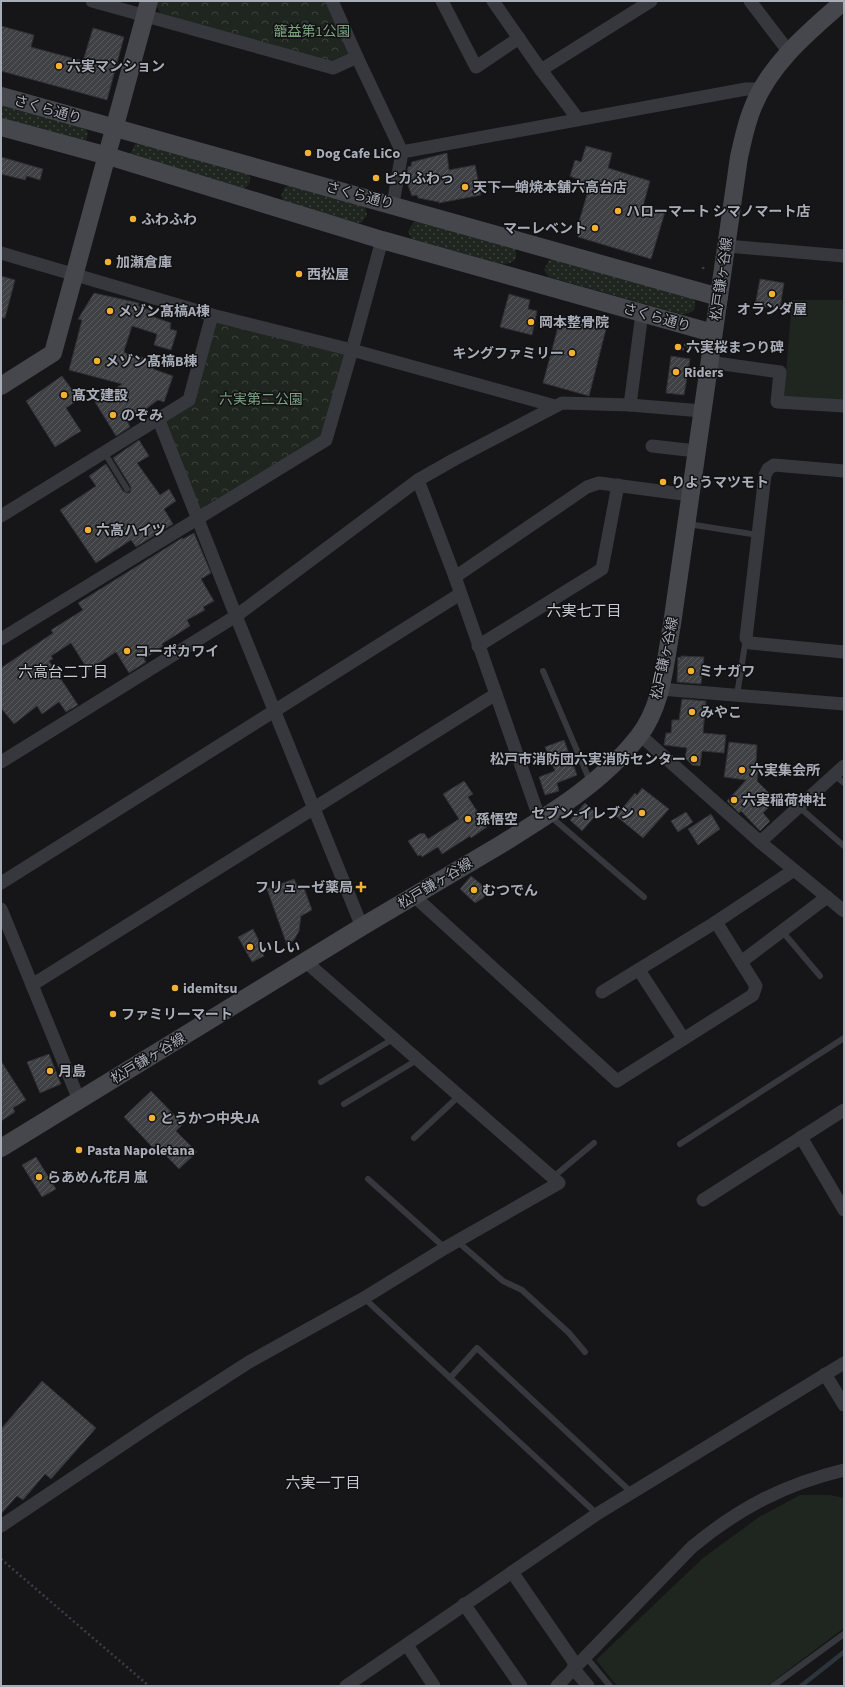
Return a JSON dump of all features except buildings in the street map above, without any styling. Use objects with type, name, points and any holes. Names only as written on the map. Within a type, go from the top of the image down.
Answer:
[{"type":"street","points":[[92,1],[147,9],[333,68],[357,57]]},
{"type":"street","points":[[332,1],[402,152],[393,204]]},
{"type":"street","points":[[442,1],[476,67],[519,38]]},
{"type":"street","points":[[493,1],[541,70],[578,119]]},
{"type":"street","points":[[541,70],[651,1]]},
{"type":"street","points":[[750,1],[789,52]]},
{"type":"street","name":"松戸鎌ヶ谷線","points":[[1,1148],[306,962],[362,926],[544,818],[592,784],[621,757],[640,735],[652,714],[660,689],[672,624],[713,333],[744,136],[753,106],[773,70],[789,52],[844,1]]},
{"type":"street","points":[[1,386],[53,353],[116,128],[147,9]]},
{"type":"street","points":[[402,152],[746,89],[762,89]]},
{"type":"street","name":"さくら通り","points":[[1,96],[393,204],[719,297]]},
{"type":"street","name":"さくら通り","points":[[1,127],[108,156],[382,240],[713,333]]},
{"type":"street","points":[[1,639],[326,440],[382,240]]},
{"type":"street","points":[[726,246],[844,256]]},
{"type":"street","points":[[1,253],[212,314],[352,350],[555,406]]},
{"type":"street","points":[[630,405],[642,312]]},
{"type":"street","points":[[1,516],[189,400],[212,314]]},
{"type":"street","points":[[709,362],[780,372],[777,402],[844,406]]},
{"type":"street","points":[[1,762],[236,616],[418,480],[555,406],[562,403],[630,405],[702,411]]},
{"type":"street","points":[[158,418],[197,519],[362,926]]},
{"type":"street","points":[[652,446],[696,451]]},
{"type":"street","points":[[844,471],[774,465],[768,469],[766,475],[760,535],[746,638],[750,643],[844,652]]},
{"type":"street","points":[[418,480],[455,577],[478,646],[544,818]]},
{"type":"street","points":[[455,577],[587,487],[599,483],[690,495]]},
{"type":"street","points":[[478,646],[602,570],[618,485]]},
{"type":"street","points":[[1,883],[460,594]]},
{"type":"street","points":[[660,689],[844,704]]},
{"type":"street","points":[[32,985],[314,810],[496,694]]},
{"type":"street","points":[[640,735],[760,842],[844,911]]},
{"type":"street","points":[[760,842],[798,806],[841,775]]},
{"type":"street","points":[[602,992],[716,922],[794,870]]},
{"type":"street","points":[[414,896],[617,1081],[753,995],[756,986],[716,922]]},
{"type":"street","points":[[741,962],[827,897]]},
{"type":"street","points":[[1,909],[79,1100]]},
{"type":"street","points":[[1,1526],[159,1420],[249,1362],[364,1298],[445,1248],[559,1183],[306,962]]},
{"type":"street","points":[[639,970],[683,1038]]},
{"type":"street","points":[[703,1200],[844,1110]]},
{"type":"street","points":[[801,1137],[844,1210]]},
{"type":"street","points":[[346,1686],[597,1514],[844,1363]]},
{"type":"street","points":[[825,1374],[844,1405]]},
{"type":"street","points":[[557,1686],[692,1547],[711,1532],[740,1511],[792,1485],[818,1476],[844,1470]]},
{"type":"street","points":[[512,1572],[588,1686]]},
{"type":"street","points":[[464,1604],[521,1686]]},
{"type":"street","points":[[407,1645],[434,1686]]},
{"type":"lane","points":[[104,452],[127,489]]},
{"type":"lane","points":[[686,524],[760,535]]},
{"type":"lane","points":[[737,695],[746,638]]},
{"type":"lane","points":[[543,671],[592,784]]},
{"type":"lane","points":[[798,806],[844,846]]},
{"type":"lane","points":[[544,818],[644,898]]},
{"type":"lane","points":[[782,931],[820,976]]},
{"type":"lane","points":[[680,1144],[844,1038]]},
{"type":"lane","points":[[321,1082],[393,1039]]},
{"type":"lane","points":[[344,1104],[418,1060]]},
{"type":"lane","points":[[414,1138],[459,1096]]},
{"type":"lane","points":[[552,1178],[594,1143]]},
{"type":"lane","points":[[368,1179],[445,1248]]},
{"type":"lane","points":[[457,1241],[503,1281],[522,1290],[569,1333],[585,1352]]},
{"type":"lane","points":[[364,1298],[597,1514]]},
{"type":"lane","points":[[450,1378],[477,1348],[632,1492]]},
{"type":"lane","points":[[772,1686],[844,1634]]},
{"type":"lane","points":[[586,1656],[610,1686]]},
{"type":"path","points":[[703,267],[704,271]]},
{"type":"path","points":[[690,347],[685,349],[676,349],[676,345],[686,345],[732,353]]},
{"type":"path","points":[[1,1559],[149,1686]]},
{"type":"green space","name":"籠益第1公園","points":[[157,1],[332,1],[357,57],[333,68],[161,14],[156,5]]},
{"type":"green space","points":[[1,104],[85,128],[88,133],[86,142],[1,124]]},
{"type":"green space","points":[[140,143],[248,173],[250,182],[244,189],[130,154],[135,144]]},
{"type":"green space","points":[[290,186],[365,207],[367,215],[361,223],[353,222],[285,204],[281,196],[285,187]]},
{"type":"green space","points":[[417,221],[514,248],[516,258],[512,262],[502,264],[412,239],[408,232],[413,223]]},
{"type":"green space","points":[[554,259],[693,298],[695,302],[694,308],[691,312],[681,314],[549,277],[544,270],[549,260]]},
{"type":"green space","points":[[792,300],[844,300],[844,400],[784,397]]},
{"type":"green space","name":"六実第二公園","points":[[212,315],[352,350],[326,440],[197,519],[158,418],[189,400]]},
{"type":"green space","points":[[800,1495],[830,1495],[844,1498],[844,1628],[767,1686],[617,1686],[596,1660],[703,1558],[759,1517]]},
{"type":"waterway","points":[[801,1686],[844,1652]]},
{"type":"place","name":"六実マンション","points":[[59,66]]},
{"type":"place","name":"Dog Cafe LiCo","points":[[308,153]]},
{"type":"place","name":"ピカふわっ","points":[[376,178]]},
{"type":"place","name":"天下一蛸焼本舗六高台店","points":[[465,187]]},
{"type":"place","name":"ハローマート シマノマート店","points":[[618,211]]},
{"type":"place","name":"ふわふわ","points":[[133,219]]},
{"type":"place","name":"マーレベント","points":[[595,228]]},
{"type":"place","name":"加瀬倉庫","points":[[108,262]]},
{"type":"place","name":"西松屋","points":[[299,274]]},
{"type":"place","name":"オランダ屋","points":[[772,294]]},
{"type":"place","name":"メゾン髙槁A棟","points":[[110,311]]},
{"type":"place","name":"岡本整骨院","points":[[531,322]]},
{"type":"place","name":"六実桜まつり碑","points":[[678,347]]},
{"type":"place","name":"キングファミリー","points":[[572,353]]},
{"type":"place","name":"メゾン髙槁B棟","points":[[97,361]]},
{"type":"place","name":"Riders","points":[[676,372]]},
{"type":"place","name":"髙文建設","points":[[64,395]]},
{"type":"place","name":"のぞみ","points":[[113,415]]},
{"type":"place","name":"りようマツモト","points":[[663,482]]},
{"type":"place","name":"六高ハイツ","points":[[88,530]]},
{"type":"place","name":"コーポカワイ","points":[[127,651]]},
{"type":"place","name":"ミナガワ","points":[[691,671]]},
{"type":"place","name":"みやこ","points":[[692,712]]},
{"type":"place","name":"松戸市消防団六実消防センター","points":[[694,759]]},
{"type":"place","name":"六実集会所","points":[[742,770]]},
{"type":"place","name":"六実稲荷神社","points":[[734,800]]},
{"type":"place","name":"セブン-イレブン","points":[[642,813]]},
{"type":"place","name":"孫悟空","points":[[468,819]]},
{"type":"place","name":"フリューゼ薬局","points":[[361,887]]},
{"type":"place","name":"むつでん","points":[[474,890]]},
{"type":"place","name":"いしい","points":[[250,947]]},
{"type":"place","name":"idemitsu","points":[[175,988]]},
{"type":"place","name":"ファミリーマート","points":[[113,1014]]},
{"type":"place","name":"月島","points":[[50,1071]]},
{"type":"place","name":"とうかつ中央JA","points":[[152,1118]]},
{"type":"place","name":"Pasta Napoletana","points":[[79,1150]]},
{"type":"place","name":"らあめん花月 嵐","points":[[39,1177]]},
{"type":"district","name":"六実七丁目","points":[[584,611]]},
{"type":"district","name":"六高台二丁目","points":[[63,672]]},
{"type":"district","name":"六実一丁目","points":[[323,1483]]}]
